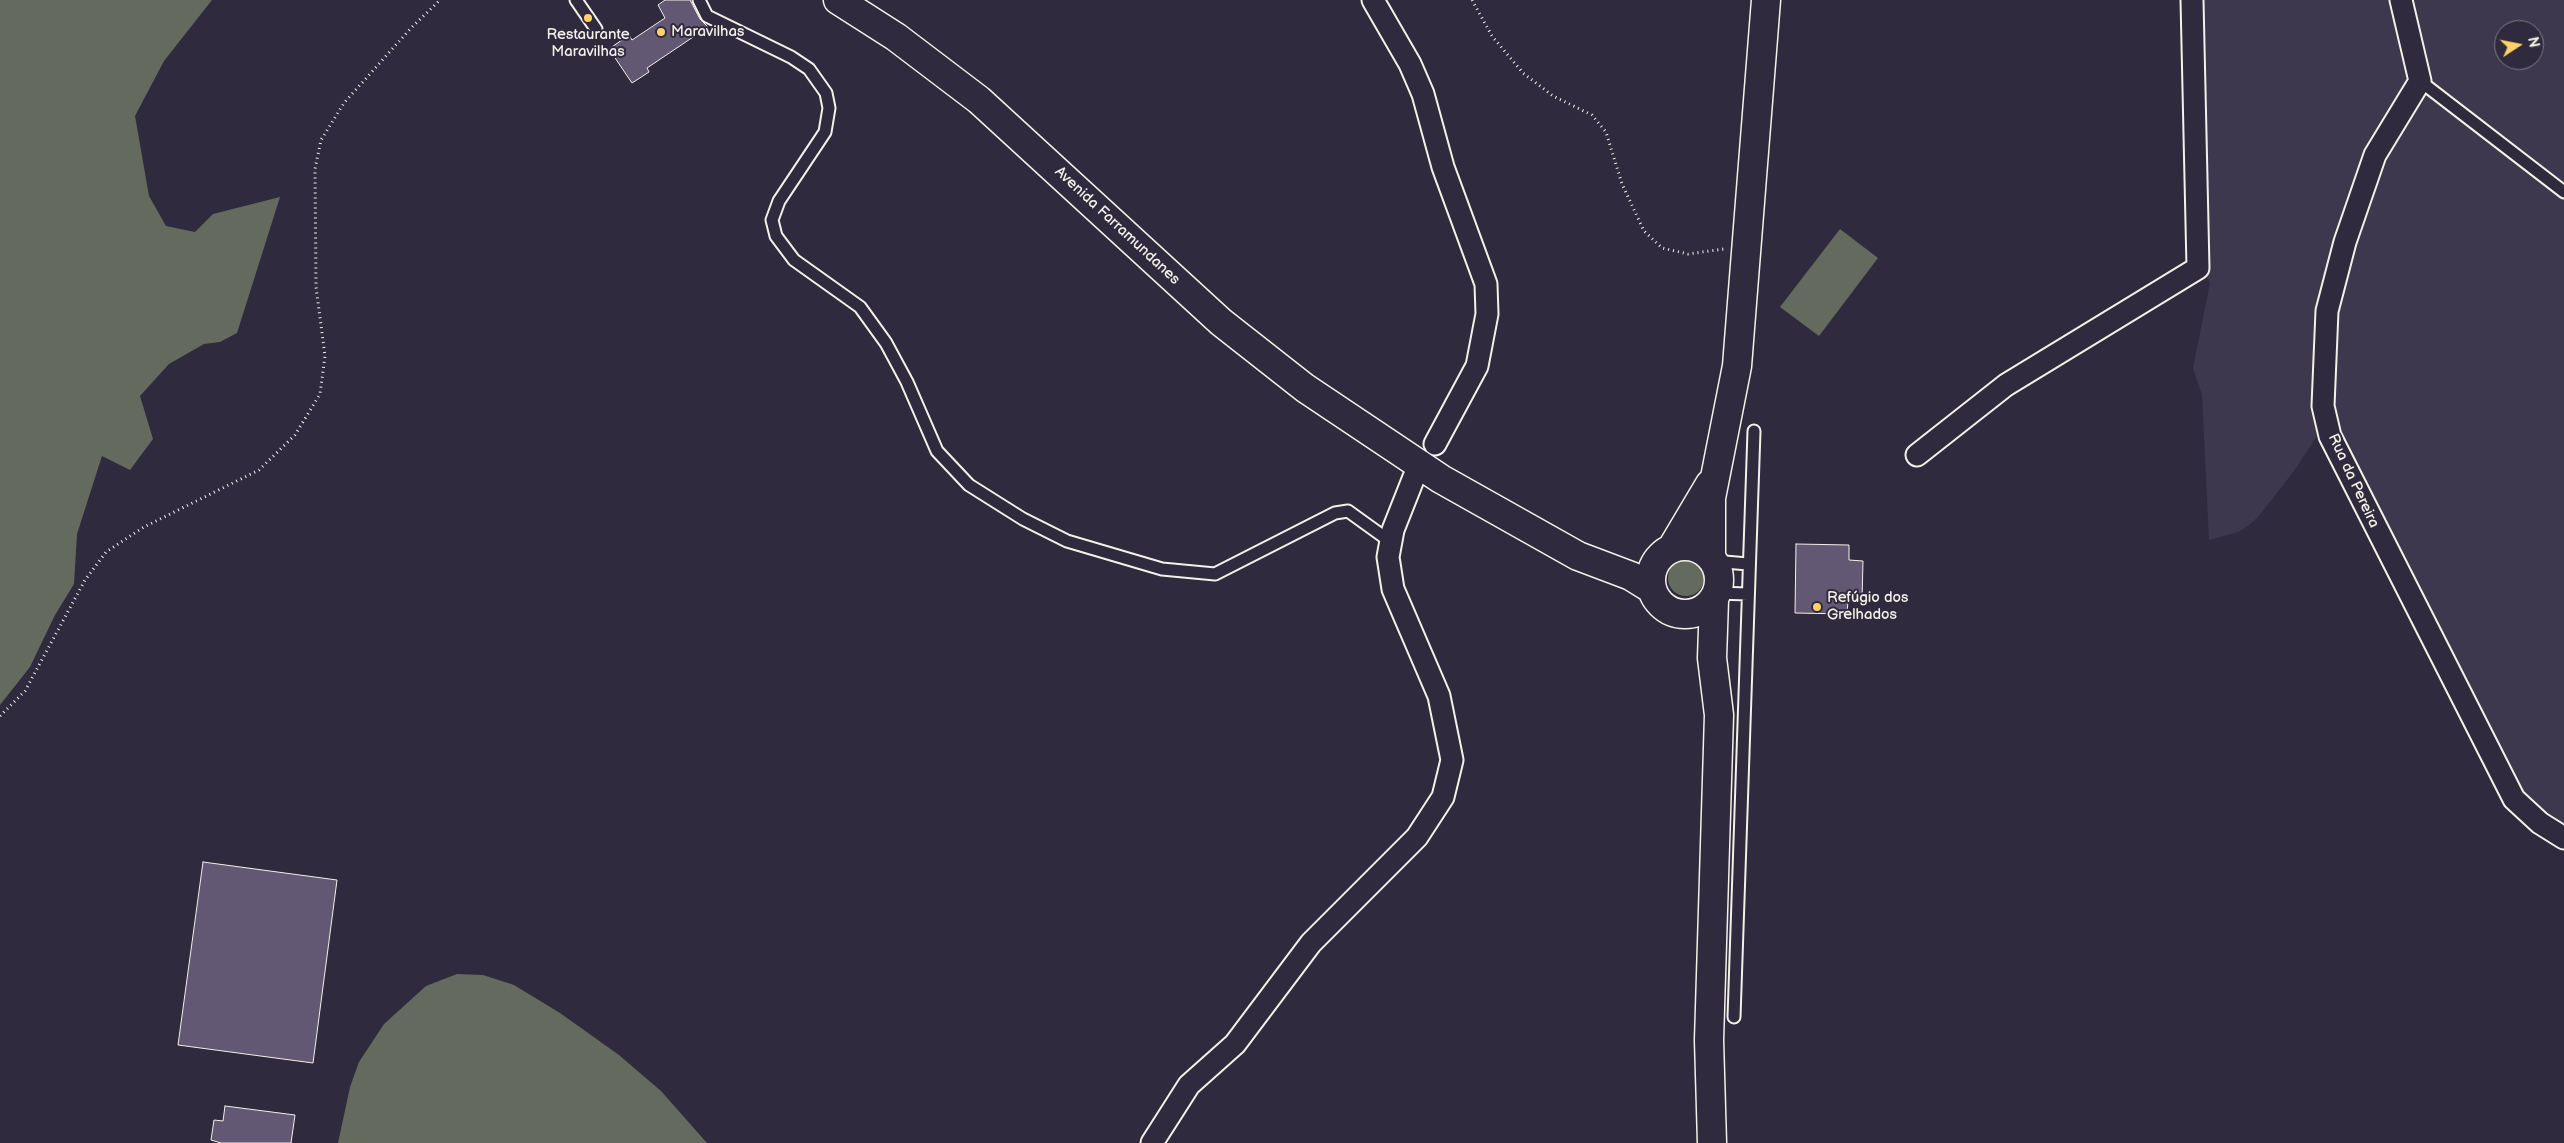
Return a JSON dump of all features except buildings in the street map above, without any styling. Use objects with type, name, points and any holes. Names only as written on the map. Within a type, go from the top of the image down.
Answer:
[{"type":"main road","name":"Avenida Farramundanes","points":[[838,0],[896,37],[979,100],[1221,322],[1305,388],[1442,479],[1578,556],[1599,562],[1631,576],[1652,589]]},
{"type":"main road","points":[[1712,559],[1711,498],[1737,366],[1745,246],[1766,0]]},
{"type":"main road","points":[[1714,672],[1702,646],[1672,612],[1657,599],[1652,589],[1652,571],[1705,496],[1718,464]]},
{"type":"main road","points":[[1599,562],[1666,552],[1688,545],[1700,547],[1712,559],[1720,576],[1715,597],[1712,641],[1719,715],[1710,1030],[1712,1143]]},
{"type":"main road","points":[[1672,612],[1694,613],[1705,608],[1715,597]]},
{"type":"street","points":[[1373,0],[1410,64],[1423,94],[1441,160],[1486,284],[1487,314],[1477,366],[1435,444]]},
{"type":"street","points":[[1917,455],[2006,385],[2198,268],[2192,0]]},
{"type":"street","points":[[2401,0],[2420,81]]},
{"type":"street","name":"Rua da Pereira","points":[[2420,81],[2375,155],[2345,242],[2327,311],[2322,374],[2322,406],[2334,445],[2514,799],[2540,823],[2564,838]]},
{"type":"street","points":[[1152,1143],[1189,1086],[1235,1044],[1311,943],[1417,837],[1443,797],[1452,760],[1439,696],[1393,589],[1388,557],[1393,530],[1414,477]]},
{"type":"lane","points":[[576,0],[596,29]]},
{"type":"lane","points":[[699,0],[707,16],[791,57],[809,69],[826,93],[829,108],[825,132],[779,200],[772,220],[776,236],[794,260],[860,308],[886,343],[907,382],[937,451],[969,485],[1023,519],[1067,541],[1162,568],[1215,574],[1335,514],[1348,511],[1391,542]]},
{"type":"lane","points":[[2420,81],[2564,192]]},
{"type":"lane","points":[[1734,1017],[1754,431]]},
{"type":"lane","points":[[1712,559],[1748,564]]},
{"type":"lane","points":[[1715,597],[1748,594]]},
{"type":"path","points":[[0,716],[25,690],[85,580],[106,552],[144,528],[259,470],[295,435],[300,427],[320,394],[325,356],[316,287],[315,169],[321,140],[344,103],[440,0]]},
{"type":"path","points":[[1472,0],[1492,36],[1523,72],[1554,96],[1592,115],[1606,132],[1622,184],[1644,231],[1662,248],[1688,254],[1745,246]]},
{"type":"shaded area","points":[[2191,0],[2564,0],[2564,839],[2531,817],[2321,430],[2294,471],[2258,517],[2238,532],[2209,540],[2202,395],[2193,368],[2210,283],[2200,264]]},
{"type":"green space","points":[[0,0],[212,0],[164,61],[135,116],[149,196],[166,226],[195,232],[213,214],[280,197],[237,333],[220,342],[204,344],[169,364],[140,396],[153,439],[130,470],[102,456],[77,534],[74,584],[55,615],[30,667],[0,705]]},
{"type":"green space","points":[[1840,229],[1878,258],[1819,336],[1780,307]]},
{"type":"green space","points":[[1686,560],[1693,561],[1699,565],[1703,571],[1703,585],[1699,591],[1693,595],[1686,596],[1679,595],[1673,591],[1669,585],[1668,578],[1669,571],[1673,565],[1679,561]]},
{"type":"green space","points":[[457,974],[483,975],[514,985],[560,1013],[619,1055],[661,1091],[707,1143],[338,1143],[350,1087],[359,1062],[384,1024],[426,986]]},
{"type":"place","name":"Restaurante Maravilhas","points":[[588,18]]},
{"type":"place","name":"Maravilhas","points":[[661,32]]},
{"type":"place","name":"Refúgio dos Grelhados","points":[[1817,607]]}]
